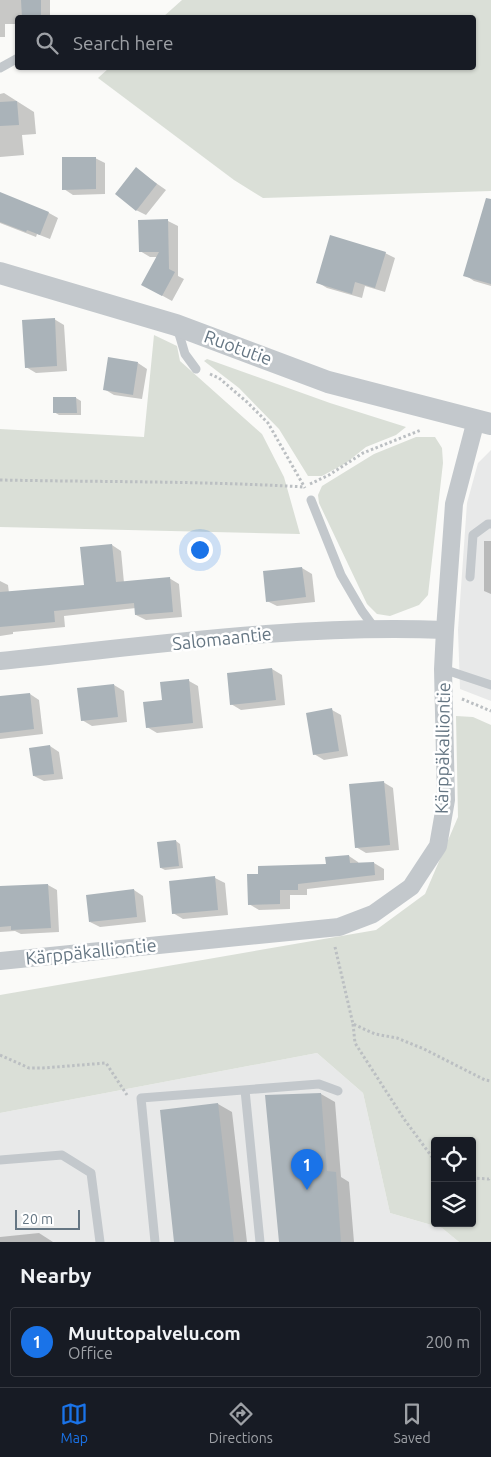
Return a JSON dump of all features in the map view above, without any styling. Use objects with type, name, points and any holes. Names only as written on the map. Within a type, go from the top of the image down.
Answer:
[{"type":"street","name":"Ruotutie","points":[[0,273],[176,326],[328,382],[484,422]]},
{"type":"street","name":"Kärppäkalliontie","points":[[0,962],[339,927],[373,914],[411,887],[438,846],[446,800],[445,630],[454,504],[484,422]]},
{"type":"street","name":"Salomaantie","points":[[0,661],[267,633],[445,630]]},
{"type":"lane","points":[[0,68],[15,60]]},
{"type":"lane","points":[[176,326],[185,354],[196,369]]},
{"type":"lane","points":[[311,500],[341,575],[362,611],[376,630]]},
{"type":"lane","points":[[470,577],[473,535],[488,524],[491,524]]},
{"type":"lane","points":[[444,669],[491,685]]},
{"type":"lane","points":[[155,1242],[140,1098],[319,1084],[338,1091]]},
{"type":"lane","points":[[245,1090],[260,1242]]},
{"type":"lane","points":[[0,1160],[62,1155],[91,1173],[100,1242]]},
{"type":"path","points":[[196,369],[219,378],[268,423],[311,500]]},
{"type":"path","points":[[0,480],[247,483],[304,487],[329,475],[363,453],[427,427]]},
{"type":"path","points":[[445,692],[491,710]]},
{"type":"path","points":[[335,946],[353,1024],[355,1043],[404,1119],[431,1156]]},
{"type":"path","points":[[353,1024],[375,1034],[397,1038],[424,1049],[485,1080],[491,1081]]},
{"type":"path","points":[[0,1055],[30,1068],[106,1063],[130,1100]]},
{"type":"path","points":[[476,1178],[489,1179],[491,1177]]},
{"type":"shaded area","points":[[182,0],[491,0],[491,191],[263,198],[234,180],[98,78],[107,70],[476,70],[476,15],[165,15]]},
{"type":"shaded area","points":[[154,335],[177,346],[180,361],[262,434],[284,477],[300,534],[0,527],[0,429],[144,437]]},
{"type":"shaded area","points":[[207,359],[330,403],[406,427],[396,435],[366,447],[346,463],[322,476],[308,476],[279,429],[239,388],[204,361]]},
{"type":"shaded area","points":[[416,437],[435,437],[442,448],[443,463],[428,595],[419,605],[390,616],[377,614],[367,604],[319,503],[318,495],[322,486],[374,454]]},
{"type":"shaded area","points":[[491,450],[491,701],[460,689],[458,630],[467,503],[478,463]]},
{"type":"shaded area","points":[[456,716],[473,717],[491,725],[491,1242],[459,1242],[439,1227],[476,1227],[476,1137],[431,1137],[431,1225],[390,1213],[363,1093],[317,1053],[0,1113],[0,995],[376,930],[425,894],[458,817]]},
{"type":"shaded area","points":[[317,1053],[363,1093],[390,1213],[431,1225],[431,1227],[442,1228],[459,1242],[0,1242],[0,1113]]},
{"type":"building","points":[[21,0],[41,0],[41,15],[22,15]]},
{"type":"building","points":[[17,101],[19,125],[0,126],[0,102]]},
{"type":"building","points":[[62,157],[96,157],[96,189],[62,190]]},
{"type":"building","points":[[136,167],[157,184],[136,211],[115,194]]},
{"type":"building","points":[[0,192],[49,212],[40,235],[0,222]]},
{"type":"building","points":[[486,198],[491,199],[491,284],[463,276]]},
{"type":"building","points":[[168,219],[169,269],[175,272],[162,296],[141,285],[159,252],[139,252],[138,220]]},
{"type":"building","points":[[330,235],[386,252],[375,288],[355,282],[352,294],[316,283]]},
{"type":"building","points":[[55,318],[57,366],[25,368],[22,320]]},
{"type":"building","points":[[108,357],[138,362],[133,395],[103,390]]},
{"type":"building","points":[[53,397],[76,397],[77,413],[53,413]]},
{"type":"building","points":[[112,544],[116,582],[170,577],[173,612],[135,615],[134,603],[54,611],[55,622],[0,627],[0,592],[84,585],[80,547]]},
{"type":"building","points":[[302,567],[306,597],[266,602],[263,571]]},
{"type":"building","points":[[272,668],[276,700],[230,705],[227,673]]},
{"type":"building","points":[[189,679],[193,723],[146,728],[143,702],[162,700],[160,682]]},
{"type":"building","points":[[114,684],[118,717],[81,721],[77,688]]},
{"type":"building","points":[[30,693],[34,729],[0,733],[0,696]]},
{"type":"building","points":[[332,708],[339,751],[313,755],[306,713]]},
{"type":"building","points":[[50,745],[54,774],[33,776],[29,748]]},
{"type":"building","points":[[384,781],[390,845],[355,848],[349,784]]},
{"type":"building","points":[[176,840],[179,866],[160,868],[157,842]]},
{"type":"building","points":[[349,855],[350,863],[374,862],[375,875],[298,884],[298,890],[280,890],[280,904],[248,905],[247,874],[258,874],[258,866],[326,864],[325,857]]},
{"type":"building","points":[[215,876],[218,910],[172,914],[169,881]]},
{"type":"building","points":[[48,884],[51,928],[11,930],[11,926],[0,927],[0,886]]},
{"type":"building","points":[[134,889],[137,917],[89,922],[86,895]]},
{"type":"building","points":[[321,1093],[327,1171],[336,1172],[341,1242],[279,1242],[265,1095]]},
{"type":"building","points":[[218,1103],[234,1242],[174,1242],[160,1110]]},
{"type":"place","name":"Muuttopalvelu.com","points":[[307,1190]]}]
